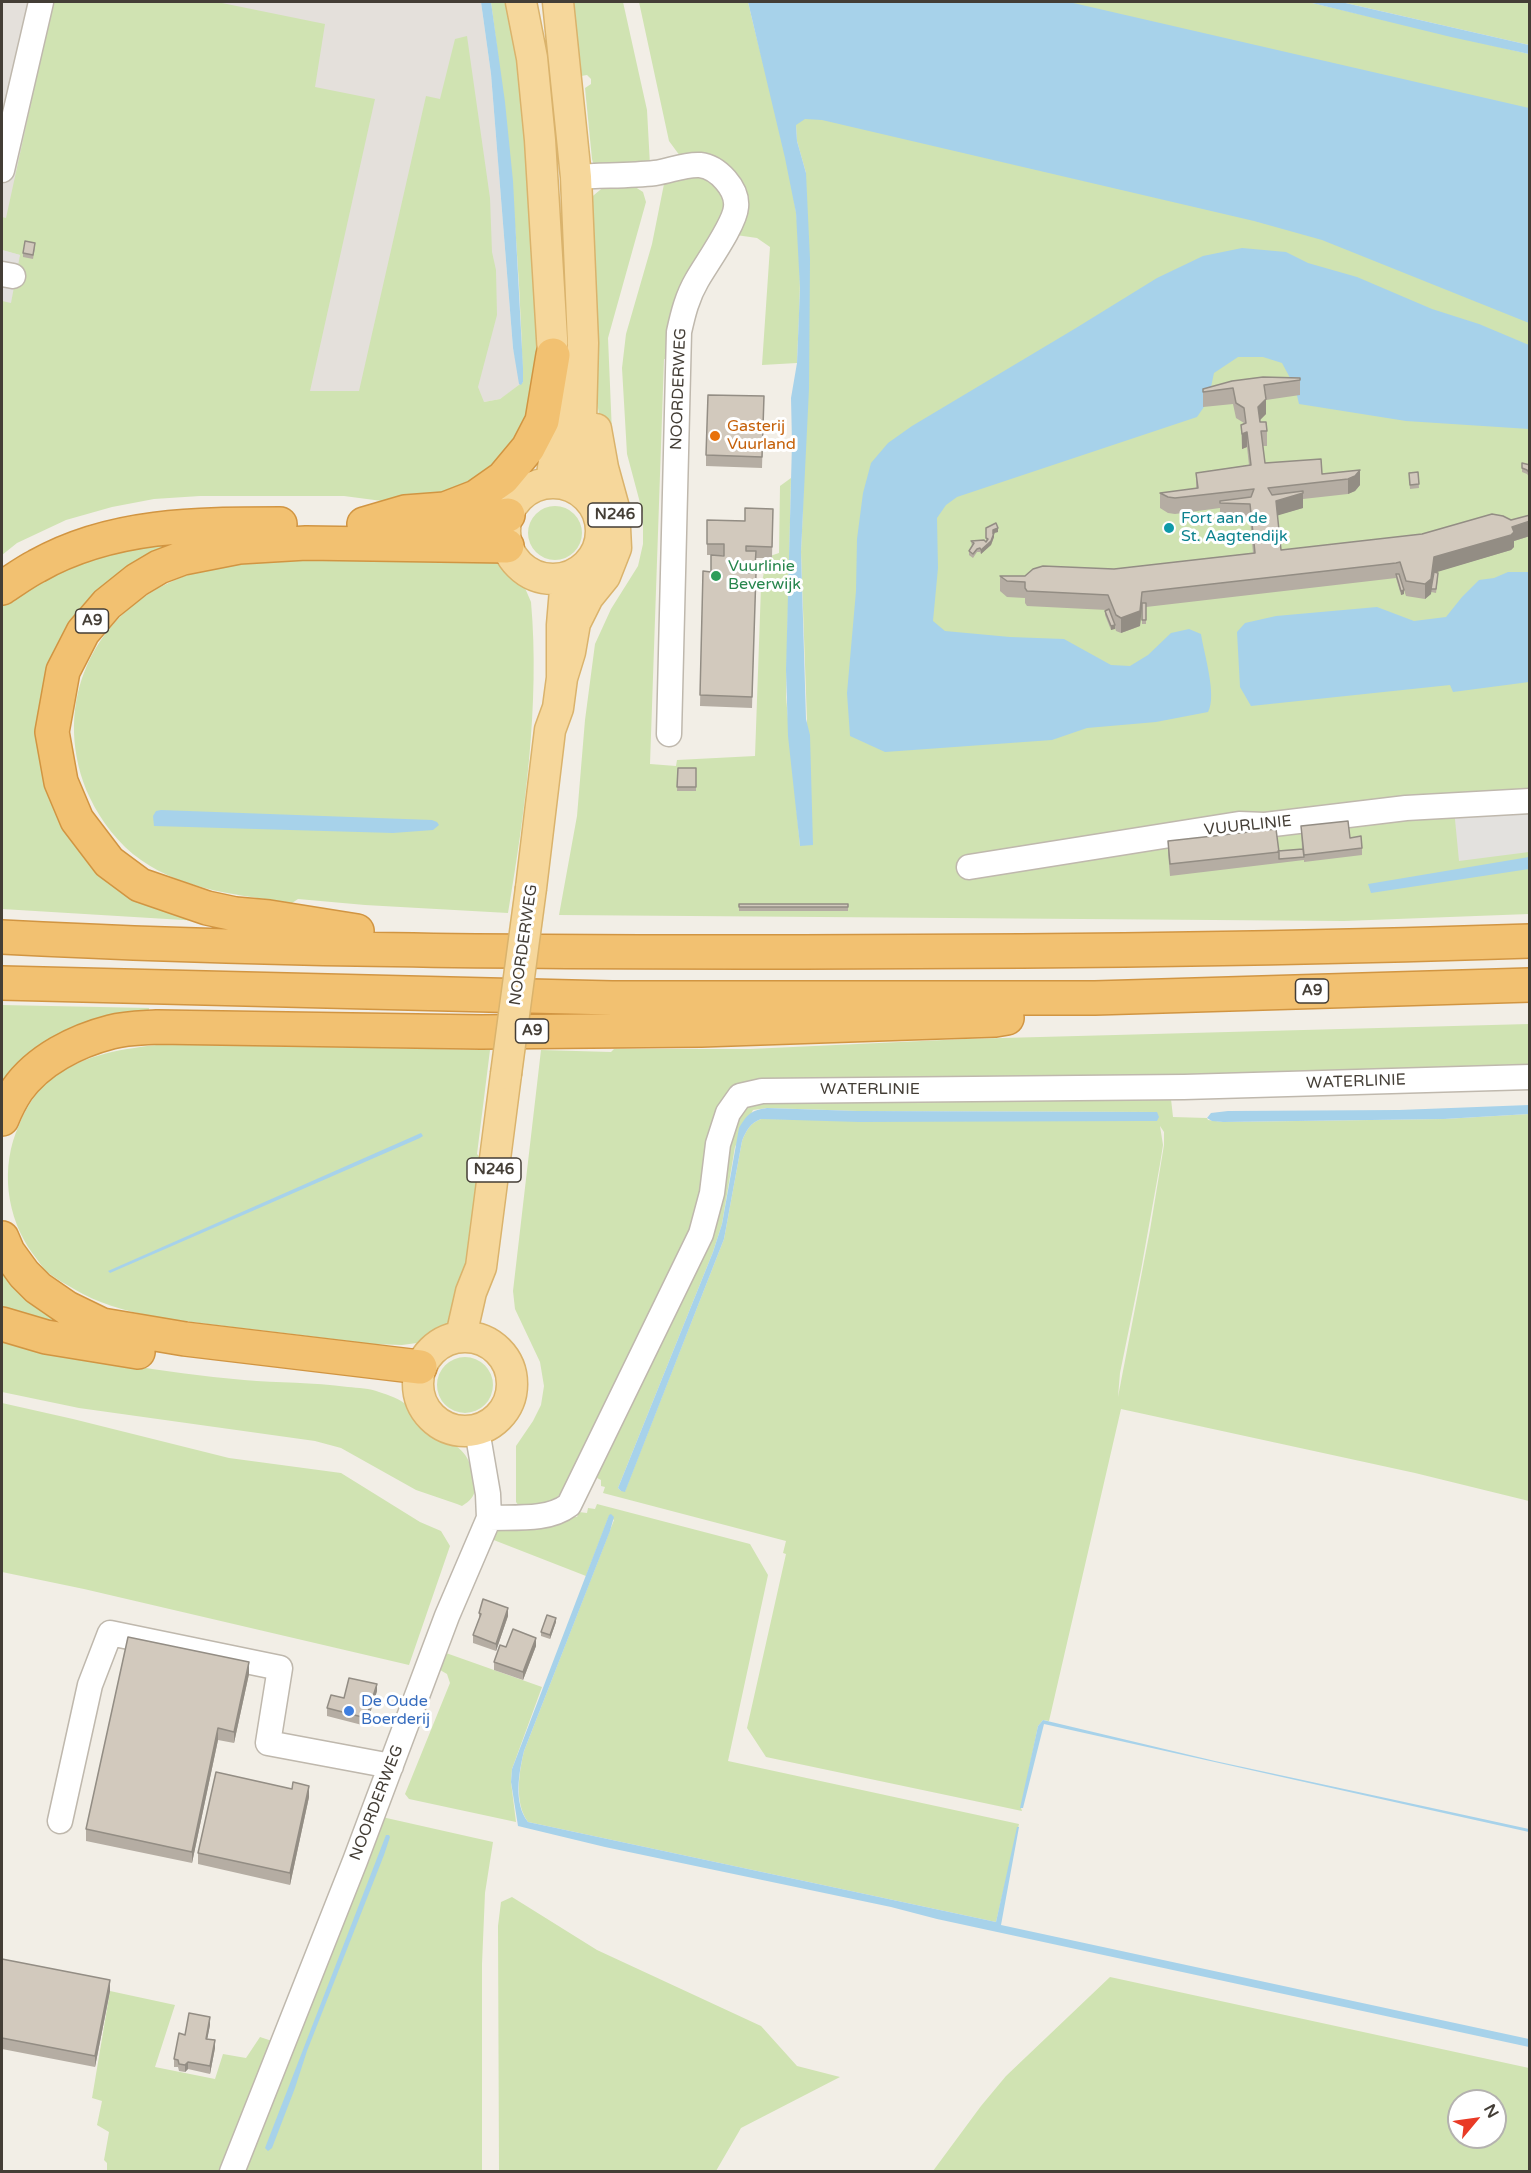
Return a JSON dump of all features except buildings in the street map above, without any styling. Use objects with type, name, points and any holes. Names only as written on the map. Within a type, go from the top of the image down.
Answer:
[{"type":"highway","points":[[364,524],[405,512],[445,509],[476,497],[503,478],[528,448],[542,421],[553,355]]},
{"type":"highway","points":[[2,588],[38,565],[89,543],[138,530],[205,524],[364,524],[474,520],[508,530]]},
{"type":"highway","name":"A9","points":[[490,952],[269,917],[235,914],[207,908],[140,885],[109,862],[77,820],[61,782],[52,732],[63,671],[83,632],[107,604],[137,580],[159,567],[183,558],[239,547],[508,530]]},
{"type":"highway","name":"A9","points":[[2,937],[102,942],[490,952],[1038,952],[1530,941]]},
{"type":"highway","name":"A9","points":[[2,983],[612,998],[1095,999],[1530,985]]},
{"type":"highway","name":"A9","points":[[2,1119],[17,1090],[46,1062],[87,1040],[112,1032],[168,1027],[481,1032],[796,1028],[995,1020],[1095,999]]},
{"type":"highway","points":[[2,1238],[8,1252],[38,1288],[67,1308],[102,1325],[419,1378]]},
{"type":"highway","points":[[2,1324],[46,1337],[93,1346],[419,1378]]},
{"type":"main road","points":[[521,2],[532,58],[540,140],[553,355],[560,416],[551,483],[525,492],[515,502],[508,530],[515,560],[526,571],[553,578]]},
{"type":"main road","name":"NOORDERWEG","points":[[558,2],[576,177],[584,343],[581,420],[582,492]]},
{"type":"main road","name":"NOORDERWEG","points":[[562,678],[570,652],[575,623],[588,597],[605,576],[616,548],[614,508],[603,468],[584,343]]},
{"type":"main road","name":"N246","points":[[551,483],[567,485],[582,492],[592,503],[599,517],[602,532],[599,548],[580,572],[553,578]]},
{"type":"main road","name":"NOORDERWEG","points":[[473,1339],[486,1292],[481,1266],[550,730],[558,708],[562,678],[562,625],[553,578]]},
{"type":"main road","name":"NOORDERWEG","points":[[550,730],[545,701],[544,618],[553,578]]},
{"type":"main road","points":[[473,1339],[499,1351],[508,1364],[512,1380],[511,1397],[504,1412],[492,1423],[477,1430],[460,1431],[445,1427],[432,1418],[422,1405],[419,1378],[430,1352],[437,1346],[444,1341],[473,1339]]},
{"type":"street","points":[[2,170],[41,2]]},
{"type":"street","name":"NOORDERWEG","points":[[576,177],[656,173],[674,167],[701,165],[716,171],[730,185],[737,207],[728,228],[696,281],[686,304],[679,332],[669,734]]},
{"type":"street","name":"VUURLINIE","points":[[969,867],[1239,824],[1264,825],[1406,808],[1530,801]]},
{"type":"street","name":"WATERLINIE","points":[[489,1518],[549,1514],[560,1512],[569,1505],[701,1234],[712,1193],[718,1144],[728,1113],[740,1096],[762,1091],[1184,1087],[1530,1077]]},
{"type":"street","name":"NOORDERWEG","points":[[232,2172],[391,1766],[447,1616],[489,1518],[488,1494],[477,1430]]},
{"type":"street","points":[[60,1821],[90,1685],[110,1633],[280,1668],[268,1743],[391,1766]]},
{"type":"shaded area","points":[[2,2],[481,2],[491,74],[513,348],[521,385],[500,399],[484,402],[2,412]]},
{"type":"shaded area","points":[[2,250],[20,255],[11,303],[2,301]]},
{"type":"shaded area","points":[[1529,806],[1529,852],[1459,861],[1454,809]]},
{"type":"green space","points":[[53,2],[217,2],[325,24],[315,87],[375,99],[310,391],[359,391],[426,96],[440,99],[455,39],[467,36],[490,198],[492,252],[496,270],[497,315],[478,387],[484,402],[500,399],[523,382],[512,191],[491,2],[509,2],[522,95],[541,347],[534,411],[498,467],[441,499],[382,501],[344,496],[200,496],[154,499],[112,507],[66,520],[17,543],[2,555],[2,297],[20,255],[2,250],[2,217],[6,218]]},
{"type":"green space","points":[[568,2],[623,2],[647,110],[650,165],[594,166],[585,88],[591,84],[591,79],[587,75],[581,76],[575,68]]},
{"type":"green space","points":[[639,2],[748,2],[781,133],[796,212],[800,269],[797,363],[762,365],[770,247],[757,238],[736,235],[746,198],[680,156],[669,141]]},
{"type":"green space","points":[[756,2],[1308,2],[1529,54],[1529,914],[1344,921],[559,915],[577,816],[585,720],[595,644],[611,609],[638,566],[643,544],[643,514],[627,454],[622,368],[626,334],[652,244],[665,179],[705,176],[723,189],[728,205],[672,359],[664,359],[650,764],[676,766],[677,760],[755,756],[761,587],[767,557],[779,553],[780,486],[791,478],[786,697],[800,846],[807,721],[801,552],[806,173],[797,141],[796,125]]},
{"type":"green space","points":[[1341,2],[1529,2],[1529,45]]},
{"type":"green space","points":[[629,183],[643,192],[646,202],[608,338],[616,469],[604,442],[596,397],[588,200],[606,185]]},
{"type":"green space","points":[[550,506],[560,506],[570,510],[578,518],[582,533],[578,548],[570,556],[560,560],[550,560],[540,556],[532,548],[528,538],[528,528],[532,518],[540,510]]},
{"type":"green space","points":[[229,537],[74,629],[60,804],[200,921],[2,909],[2,598],[81,554]]},
{"type":"green space","points":[[458,553],[499,560],[525,588],[531,602],[534,679],[532,718],[525,797],[508,913],[298,899],[292,903],[213,890],[176,879],[158,870],[133,854],[111,832],[90,798],[79,765],[74,733],[76,701],[85,671],[99,643],[119,618],[145,596],[193,573],[249,562]]},
{"type":"green space","points":[[2,1005],[149,1008],[148,1020],[2,1102]]},
{"type":"green space","points":[[1529,1024],[1529,1071],[1119,1081],[752,1081],[729,1090],[717,1115],[697,1209],[679,1264],[566,1489],[545,1503],[519,1506],[516,1502],[516,1446],[541,1405],[544,1386],[540,1362],[515,1309],[513,1291],[541,1050],[611,1052],[614,1049],[750,1049],[965,1039]]},
{"type":"green space","points":[[164,1044],[490,1050],[477,1154],[483,1161],[464,1282],[453,1316],[444,1327],[417,1343],[402,1345],[371,1344],[171,1319],[111,1306],[74,1289],[47,1272],[24,1240],[12,1208],[9,1191],[9,1158],[13,1141],[25,1112],[47,1082],[79,1063],[120,1050]]},
{"type":"green space","points":[[760,1094],[1171,1099],[1173,1117],[1207,1118],[1223,1122],[1444,1119],[1529,1114],[1529,1501],[1415,1473],[1121,1409],[1049,1721],[1043,1720],[1038,1726],[1022,1811],[766,1757],[747,1728],[786,1554],[783,1553],[786,1541],[603,1493],[605,1487],[601,1486],[601,1480],[597,1478],[599,1472],[593,1469],[672,1306],[731,1118]],"holes":[[[767,1108],[857,1111],[1157,1112],[1142,1121],[761,1119],[751,1125],[742,1141],[724,1239],[625,1491],[621,1491],[618,1488],[713,1252],[722,1224],[735,1147],[753,1110]],[[1160,1126],[1164,1132],[1164,1145],[1118,1397],[1120,1373],[1163,1145]]]},
{"type":"green space","points":[[2,1253],[74,1334],[2,1313]]},
{"type":"green space","points":[[2,1339],[152,1369],[244,1380],[335,1385],[375,1391],[405,1404],[428,1430],[459,1448],[468,1459],[475,1479],[474,1494],[462,1506],[416,1490],[341,1448],[315,1441],[79,1408],[2,1392]]},
{"type":"green space","points":[[459,1357],[471,1357],[485,1365],[493,1379],[491,1396],[485,1405],[471,1413],[459,1413],[442,1401],[437,1391],[437,1379],[449,1362]]},
{"type":"green space","points":[[2,1403],[229,1458],[341,1473],[420,1522],[441,1531],[450,1546],[409,1665],[2,1572]]},
{"type":"green space","points":[[597,1504],[750,1544],[768,1575],[728,1761],[1019,1824],[996,1922],[528,1822],[519,1797],[519,1778],[524,1751],[614,1520],[609,1516],[586,1576],[486,1537],[493,1529],[564,1517],[577,1517],[579,1512],[587,1513],[588,1508],[595,1509]]},
{"type":"green space","points":[[446,1653],[542,1687],[512,1769],[511,1782],[516,1822],[409,1799],[405,1794],[450,1683],[447,1674],[440,1670]]},
{"type":"green space","points":[[382,1817],[493,1842],[485,1893],[482,1964],[482,2171],[245,2172]]},
{"type":"green space","points":[[512,1897],[597,1950],[761,2026],[797,2066],[840,2077],[741,2128],[716,2171],[499,2171],[498,1926],[501,1902]]},
{"type":"green space","points":[[1110,1977],[1529,2068],[1529,2171],[933,2171],[1006,2076]]},
{"type":"green space","points":[[110,1991],[175,2005],[155,2067],[215,2079],[223,2054],[246,2058],[260,2037],[272,2041],[224,2171],[107,2171],[107,2163],[104,2160],[109,2132],[97,2125],[102,2101],[92,2098]]},
{"type":"water","points":[[481,2],[491,2],[505,102],[513,181],[523,368],[521,385],[513,348],[491,74]]},
{"type":"water","points":[[748,2],[1069,2],[1529,108],[1529,323],[1322,240],[1254,221],[822,120],[805,119],[796,125],[797,141],[806,173],[810,259],[809,389],[801,552],[806,719],[810,735],[813,845],[800,846],[788,736],[786,670],[792,443],[791,398],[797,363],[800,288],[796,213]]},
{"type":"water","points":[[1308,2],[1341,2],[1529,45],[1529,54],[1451,37]]},
{"type":"water","points":[[1242,248],[1286,252],[1308,263],[1357,277],[1432,309],[1479,324],[1529,345],[1529,429],[1406,421],[1299,404],[1295,387],[1282,363],[1263,357],[1238,357],[1214,373],[1208,401],[1197,417],[957,497],[946,505],[937,518],[938,568],[933,621],[945,631],[1064,639],[1111,665],[1130,666],[1148,655],[1171,633],[1189,629],[1201,634],[1211,685],[1208,712],[1156,722],[1087,728],[1052,740],[885,752],[850,736],[847,693],[856,591],[857,539],[863,493],[871,463],[888,443],[912,426],[1157,278],[1203,256]]},
{"type":"water","points":[[1508,572],[1529,572],[1529,682],[1453,692],[1450,685],[1251,706],[1240,687],[1237,632],[1245,623],[1276,616],[1377,607],[1414,621],[1446,617],[1479,580],[1494,578]]},
{"type":"water","points":[[156,811],[432,820],[439,825],[433,830],[393,833],[154,826],[153,816]]},
{"type":"water","points":[[1529,857],[1529,869],[1371,893],[1368,884]]},
{"type":"water","points":[[1529,1105],[1529,1114],[1444,1119],[1223,1122],[1207,1118],[1211,1113],[1228,1111],[1399,1110]]},
{"type":"water","points":[[767,1108],[857,1111],[1157,1112],[1159,1117],[1157,1121],[859,1122],[761,1119],[751,1125],[742,1141],[724,1239],[625,1492],[621,1491],[618,1488],[713,1252],[722,1224],[739,1128],[750,1114]]},
{"type":"water","points":[[421,1133],[423,1136],[420,1138],[110,1273],[108,1271]]},
{"type":"water","points":[[611,1514],[614,1517],[610,1531],[524,1751],[518,1787],[520,1806],[528,1822],[996,1922],[1017,1827],[1019,1827],[1001,1925],[1529,2039],[1529,2047],[937,1919],[891,1907],[605,1847],[518,1826],[511,1782],[512,1769]]},
{"type":"water","points":[[1043,1720],[1215,1761],[1529,1829],[1529,1832],[1044,1724],[1023,1808],[1020,1808],[1038,1726]]},
{"type":"water","points":[[386,1835],[390,1837],[384,1855],[307,2051],[272,2148],[268,2151],[265,2148]]},
{"type":"place","name":"Gasterij Vuurland","points":[[715,436]]},
{"type":"place","name":"Fort aan de St. Aagtendijk","points":[[1169,528]]},
{"type":"place","name":"Vuurlinie Beverwijk","points":[[716,576]]},
{"type":"place","name":"De Oude Boerderij","points":[[349,1711]]}]
